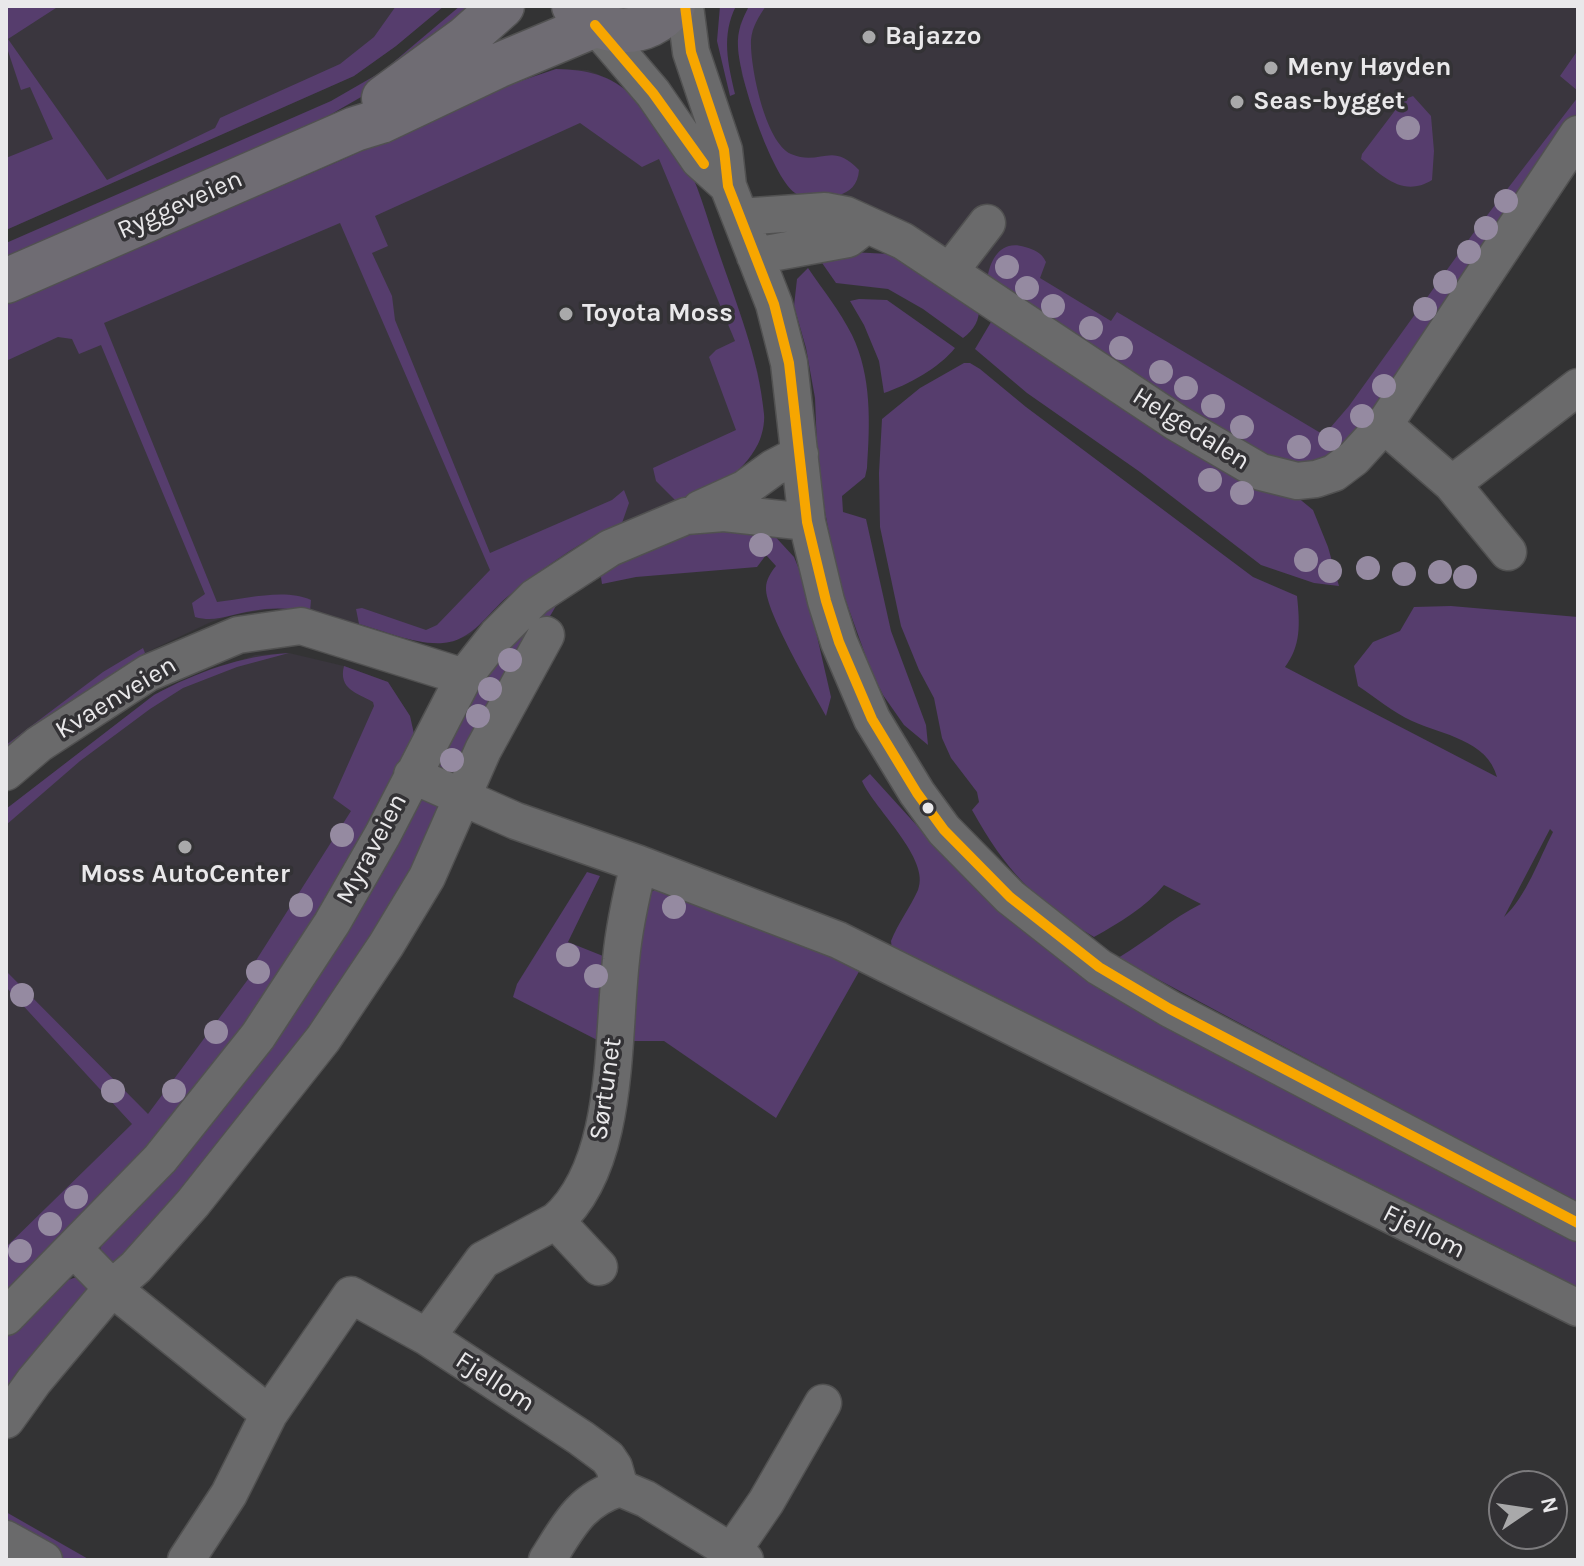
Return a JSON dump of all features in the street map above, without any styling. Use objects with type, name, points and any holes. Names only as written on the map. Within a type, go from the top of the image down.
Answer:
[{"type":"main road","name":"Ryggeveien","points":[[355,129],[382,99],[466,38],[502,6]]},
{"type":"main road","points":[[585,15],[615,31],[636,30],[656,23],[673,6]]},
{"type":"main road","name":"Ryggeveien","points":[[6,281],[355,129],[381,121],[497,66],[585,15]]},
{"type":"street","points":[[685,6],[691,52],[724,150],[734,202],[774,304],[789,363],[807,522],[839,642],[872,719],[892,755],[944,830],[1010,897],[1099,967],[1170,1009],[1578,1223]]},
{"type":"street","points":[[585,15],[653,93],[699,160],[734,202]]},
{"type":"street","name":"Helgedalen","points":[[734,202],[846,215],[903,241],[1177,423],[1261,472],[1297,481],[1334,473],[1354,458],[1384,425],[1561,182],[1578,134]]},
{"type":"street","points":[[950,271],[987,223]]},
{"type":"street","points":[[755,256],[848,239],[865,226]]},
{"type":"street","points":[[1452,484],[1577,390]]},
{"type":"street","points":[[1384,425],[1452,484],[1508,552]]},
{"type":"street","points":[[686,516],[744,489],[773,468],[800,454]]},
{"type":"street","name":"Myraveien","points":[[6,1317],[160,1159],[258,1036],[332,923],[383,834],[464,677],[497,635],[535,597],[610,548],[686,516],[724,513],[807,522]]},
{"type":"street","name":"Kvaenveien","points":[[6,772],[39,744],[148,673],[238,635],[301,626],[464,677]]},
{"type":"street","points":[[6,1420],[34,1381],[112,1288],[136,1267],[193,1203],[323,1039],[427,877],[483,750],[546,635]]},
{"type":"street","points":[[412,775],[462,799],[639,864]]},
{"type":"street","name":"Fjellom","points":[[639,864],[796,923],[876,958],[1578,1308]]},
{"type":"street","name":"Sørtunet","points":[[427,1337],[483,1260],[566,1213],[596,1159],[607,1119],[626,914],[639,864]]},
{"type":"street","points":[[556,1221],[599,1267]]},
{"type":"street","points":[[74,1249],[112,1288],[269,1414],[229,1494],[186,1560]]},
{"type":"street","name":"Fjellom","points":[[269,1414],[351,1295],[427,1337],[608,1458],[620,1488]]},
{"type":"street","points":[[547,1560],[585,1505],[620,1488],[646,1499],[738,1557],[823,1403]]},
{"type":"street","points":[[6,1539],[44,1560]]},
{"type":"shaded area","points":[[6,6],[444,6],[354,76],[6,230]]},
{"type":"shaded area","points":[[6,6],[59,6],[8,39],[107,180],[215,128],[220,118],[340,64],[374,37],[396,6],[444,6],[354,76],[6,230],[6,158],[53,139],[30,87],[21,90],[6,45]]},
{"type":"shaded area","points":[[460,6],[480,6],[389,81],[328,116],[6,258],[6,243],[331,101],[383,71]]},
{"type":"shaded area","points":[[720,6],[736,6],[727,39],[735,94],[730,96],[717,41]]},
{"type":"shaded area","points":[[749,6],[1578,6],[1578,111],[1345,448],[1025,307],[795,193],[770,155],[742,76],[738,46],[740,25]]},
{"type":"shaded area","points":[[749,6],[766,6],[753,31],[751,52],[756,84],[774,135],[791,154],[810,158],[833,155],[849,161],[859,170],[855,184],[846,192],[821,198],[799,196],[776,167],[750,102],[740,61],[738,36]]},
{"type":"shaded area","points":[[1578,50],[1578,91],[1560,76]]},
{"type":"shaded area","points":[[556,69],[588,70],[611,80],[703,205],[758,373],[764,418],[759,442],[745,463],[698,495],[605,530],[585,542],[505,599],[470,635],[446,643],[421,641],[287,607],[236,614],[211,622],[145,653],[6,752],[6,304],[342,160],[494,90]]},
{"type":"shaded area","points":[[556,69],[598,75],[625,89],[659,124],[687,164],[702,200],[757,372],[764,421],[759,441],[751,455],[723,482],[676,501],[656,481],[653,468],[736,430],[709,357],[735,341],[659,159],[642,167],[580,123],[375,216],[388,246],[372,253],[392,296],[395,320],[490,553],[612,500],[624,490],[629,503],[622,523],[548,566],[507,597],[471,632],[453,641],[422,642],[359,624],[356,609],[362,608],[426,630],[437,625],[490,570],[340,223],[104,323],[217,602],[277,595],[311,600],[310,612],[274,609],[217,619],[195,617],[192,603],[205,594],[101,345],[79,354],[72,339],[58,337],[6,361],[6,304],[342,160],[494,90]]},
{"type":"shaded area","points":[[1413,96],[1431,116],[1434,151],[1432,180],[1412,187],[1394,183],[1361,159],[1403,100]]},
{"type":"shaded area","points":[[1578,97],[1578,155],[1377,409],[1332,458],[1300,467],[1259,459],[987,280],[994,258],[1003,248],[1017,245],[1035,250],[1046,262],[1040,278],[1111,321],[1117,312],[1324,435],[1349,406],[1472,235]]},
{"type":"shaded area","points":[[850,252],[890,254],[979,306],[976,324],[963,338],[888,289],[836,283],[820,260]]},
{"type":"shaded area","points":[[808,268],[837,309],[859,351],[869,417],[867,468],[865,477],[842,496],[843,512],[866,519],[891,631],[926,725],[928,745],[904,725],[883,695],[838,579],[825,512],[815,398],[794,306],[797,279]]},
{"type":"shaded area","points":[[887,300],[955,348],[922,375],[884,393],[879,361],[850,301]]},
{"type":"shaded area","points":[[994,317],[1291,492],[1313,510],[1339,586],[1314,583],[1261,565],[1140,472],[1027,393],[975,349]]},
{"type":"shaded area","points":[[964,363],[980,369],[1253,577],[1297,596],[1298,634],[1294,651],[1285,667],[1497,777],[1492,765],[1474,747],[1405,717],[1358,686],[1354,666],[1373,642],[1400,631],[1414,607],[1451,606],[1578,617],[1578,1204],[1118,958],[1201,904],[1164,885],[1141,907],[1094,937],[1038,897],[1010,867],[972,810],[979,802],[977,792],[951,758],[942,738],[934,698],[901,626],[880,527],[882,419],[920,388]],"holes":[[[1550,829],[1553,832],[1525,888],[1504,917]]]},
{"type":"shaded area","points":[[719,527],[770,531],[794,557],[805,584],[831,697],[826,716],[773,614],[766,588],[776,566],[766,555],[757,567],[636,577],[602,584],[600,571],[689,533]]},
{"type":"shaded area","points":[[560,599],[454,781],[439,775],[437,763],[468,701],[509,641]]},
{"type":"shaded area","points":[[143,648],[145,653],[6,752],[6,745],[103,672]]},
{"type":"shaded area","points":[[289,653],[344,666],[388,682],[410,716],[414,734],[332,895],[6,1298],[6,809],[154,695],[181,681],[255,655]]},
{"type":"shaded area","points":[[289,653],[237,667],[183,688],[80,761],[6,825],[6,809],[154,695],[219,666]]},
{"type":"shaded area","points":[[344,666],[388,682],[410,716],[414,734],[393,782],[332,895],[270,993],[175,1123],[6,1298],[6,1247],[132,1124],[6,987],[6,971],[148,1114],[249,978],[248,973],[351,811],[333,798],[374,706],[373,702],[346,685]]},
{"type":"shaded area","points":[[870,774],[940,851],[1010,920],[1070,967],[1578,1241],[1578,1297],[892,950],[891,941],[918,890],[920,878],[909,850],[862,781]]},
{"type":"shaded area","points":[[422,794],[445,810],[323,1026],[114,1266],[100,1251],[103,1240]]},
{"type":"shaded area","points":[[587,872],[600,876],[568,942],[608,958],[603,1043],[513,997],[517,984]]},
{"type":"shaded area","points":[[662,886],[865,961],[776,1118],[664,1041],[631,1041],[643,905],[651,892]]},
{"type":"shaded area","points":[[78,1277],[86,1285],[87,1294],[6,1396],[6,1336],[48,1293]]},
{"type":"shaded area","points":[[6,1512],[90,1560],[61,1560],[6,1531]]},
{"type":"transit line","points":[[685,6],[691,52],[724,150],[728,186],[774,304],[789,363],[807,522],[826,601],[839,642],[872,719],[917,793],[944,830],[1010,897],[1099,967],[1170,1009],[1578,1223]]},
{"type":"transit line","points":[[595,25],[653,93],[704,164]]},
{"type":"place","name":"Bajazzo","points":[[869,37]]},
{"type":"place","name":"Meny Høyden","points":[[1271,68]]},
{"type":"place","name":"Seas-bygget","points":[[1237,102]]},
{"type":"place","name":"Toyota Moss","points":[[566,314]]},
{"type":"place","name":"Moss AutoCenter","points":[[185,847]]}]
